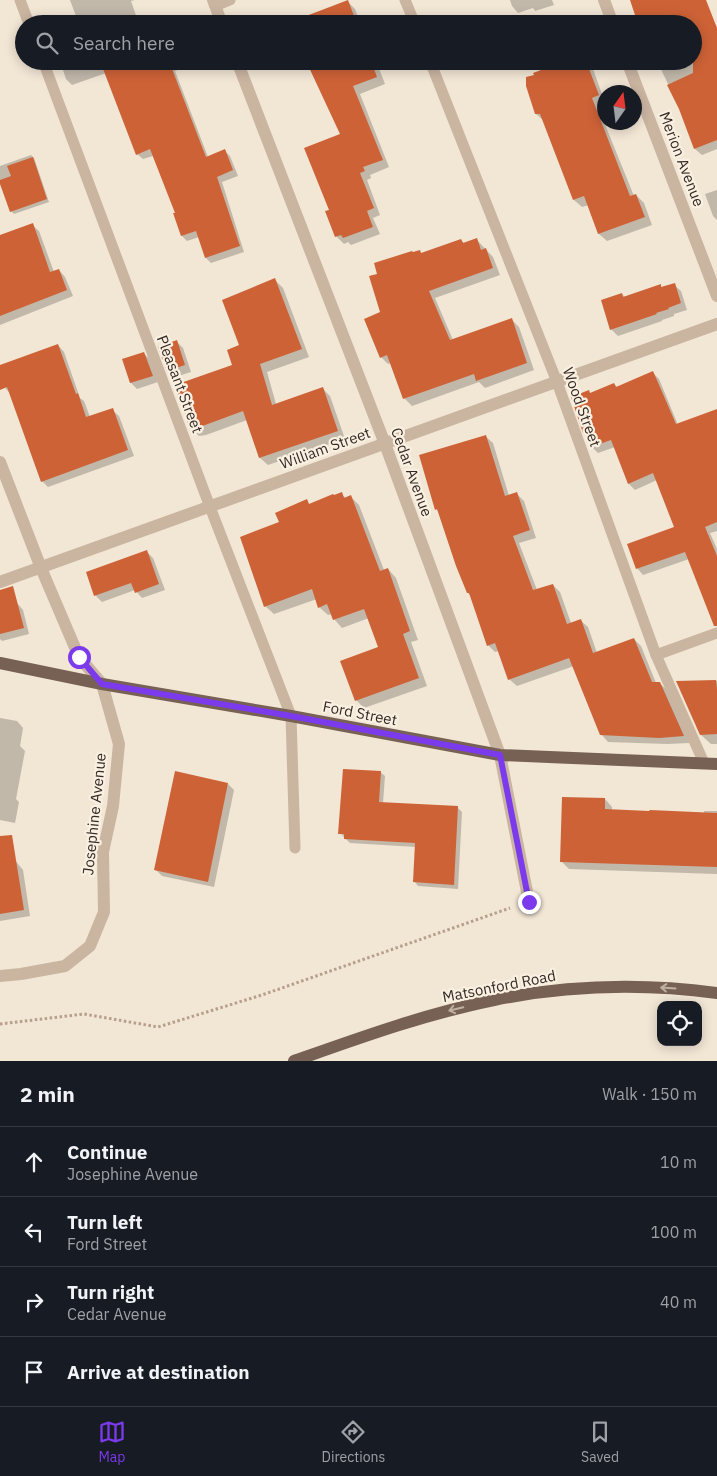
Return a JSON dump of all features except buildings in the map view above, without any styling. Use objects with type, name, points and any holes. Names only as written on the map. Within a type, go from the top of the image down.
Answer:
[{"type":"main road","name":"Ford Street","points":[[0,663],[102,684],[291,716],[500,755],[717,764]]},
{"type":"main road","name":"Matsonford Road","points":[[294,1061],[382,1030],[493,1000],[594,987],[643,986],[717,993]]},
{"type":"street","points":[[604,0],[610,15]]},
{"type":"street","points":[[214,3],[219,15]]},
{"type":"street","name":"Cedar Avenue","points":[[240,70],[385,444],[500,755],[529,902]]},
{"type":"street","name":"Merion Avenue","points":[[630,70],[717,296]]},
{"type":"street","name":"William Street","points":[[0,582],[717,324]]},
{"type":"street","name":"Josephine Avenue","points":[[0,462],[41,568],[79,657],[102,684],[119,744],[113,806],[103,852],[104,912],[90,946],[65,966],[0,976]]},
{"type":"lane","points":[[20,0],[25,15]]},
{"type":"lane","points":[[214,3],[230,0]]},
{"type":"lane","points":[[405,0],[411,15]]},
{"type":"lane","name":"Pleasant Street","points":[[46,70],[210,507],[291,716],[295,848]]},
{"type":"lane","name":"Wood Street","points":[[434,70],[557,382],[656,655],[704,763]]},
{"type":"lane","points":[[656,655],[717,633]]},
{"type":"path","points":[[0,1024],[84,1014],[158,1028],[262,995],[529,902]]},
{"type":"route","points":[[79,657],[102,684],[291,716],[500,755],[529,902]]}]
